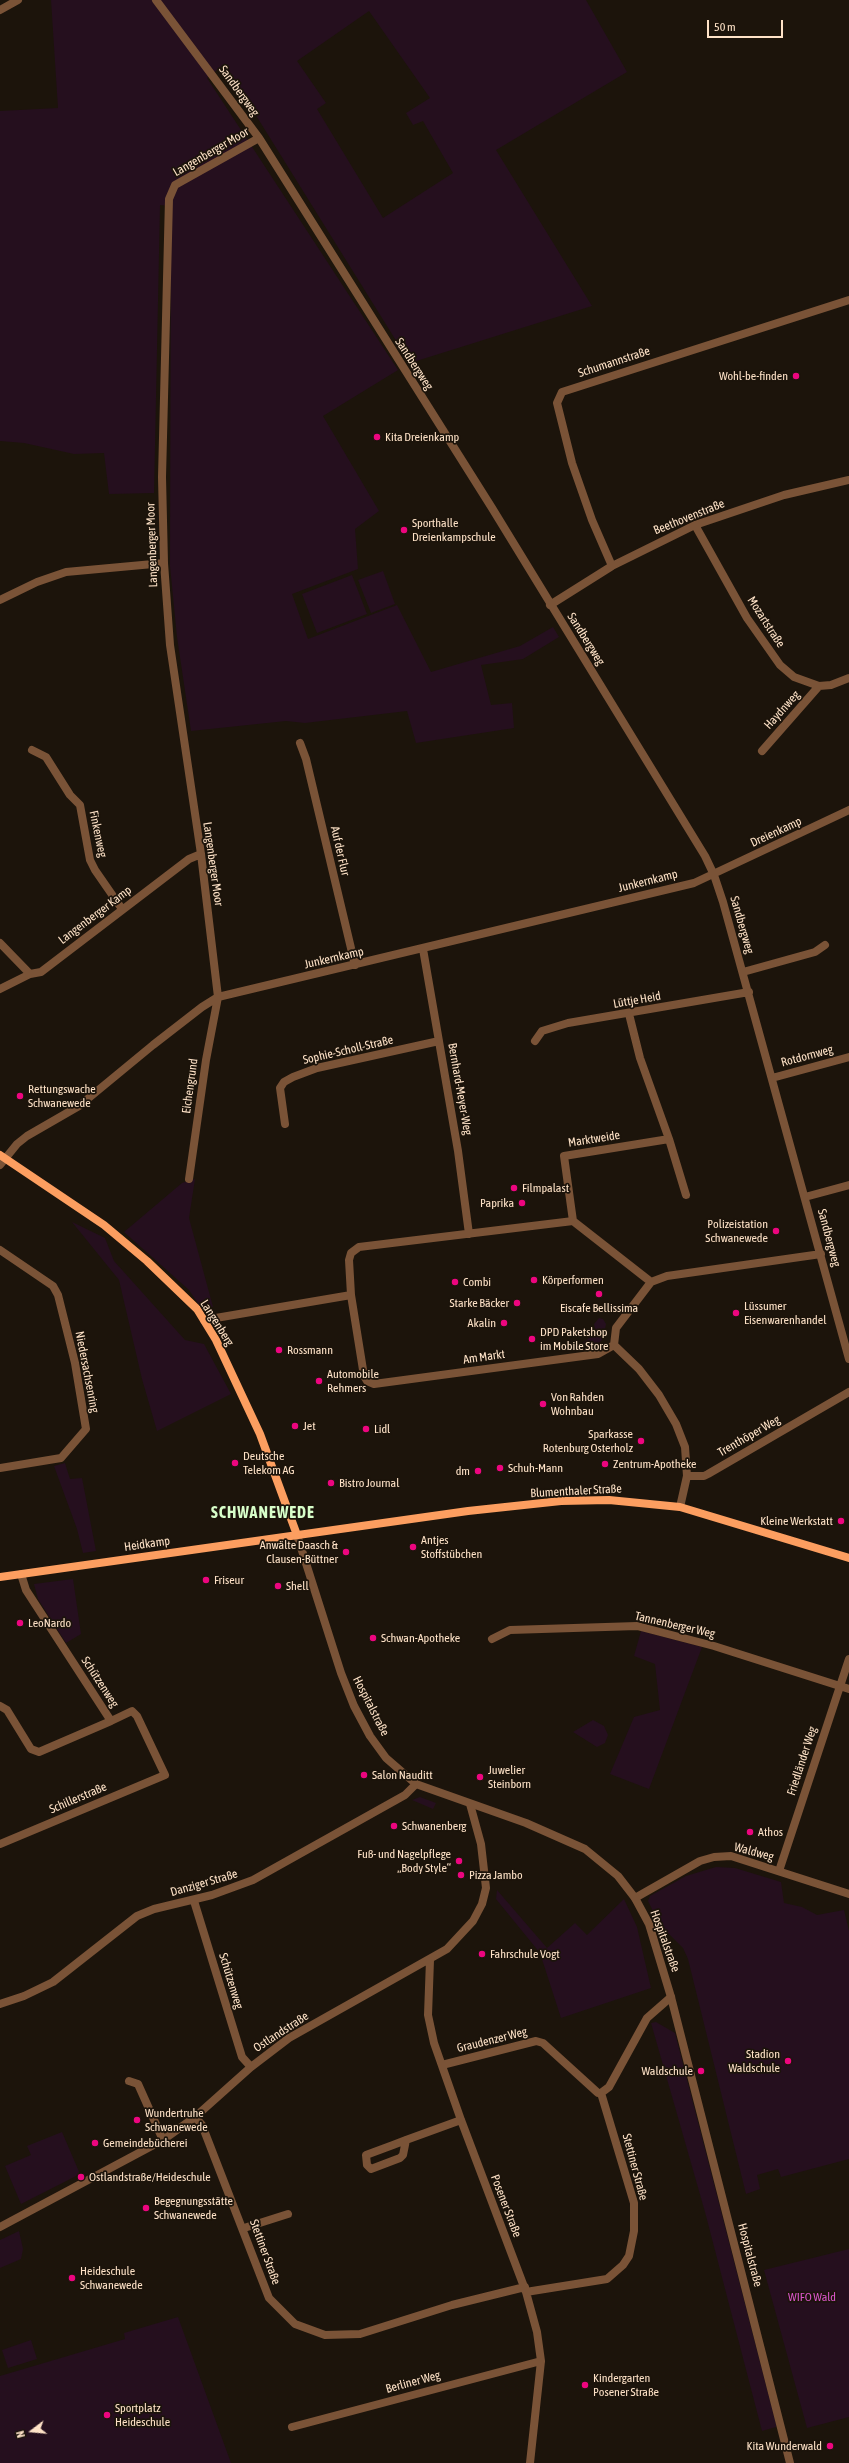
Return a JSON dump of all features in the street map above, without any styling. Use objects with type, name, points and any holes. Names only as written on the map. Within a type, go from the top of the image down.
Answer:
[{"type":"main road","name":"Langenberg","points":[[3,1156],[104,1225],[152,1266],[197,1309],[216,1340],[260,1434],[297,1535]]},
{"type":"main road","name":"Blumenthaler Straße","points":[[297,1535],[379,1523],[561,1501],[620,1500],[680,1507],[849,1558]]},
{"type":"main road","name":"Heidkamp","points":[[0,1577],[297,1535]]},
{"type":"street","points":[[0,10],[18,0]]},
{"type":"street","name":"Sandbergweg","points":[[156,0],[259,138],[550,605],[704,856],[714,875],[743,972],[806,1197],[849,1359]]},
{"type":"street","name":"Langenberger Moor","points":[[218,998],[201,854],[170,645],[164,563],[162,478],[168,199],[175,184],[259,138]]},
{"type":"street","name":"Schumannstraße","points":[[612,566],[592,520],[570,456],[557,403],[562,392],[849,300]]},
{"type":"street","name":"Beethovenstraße","points":[[550,605],[612,566],[695,526],[784,494],[849,480]]},
{"type":"street","name":"Mozartstraße","points":[[695,526],[747,618],[770,653],[794,677],[819,686]]},
{"type":"street","points":[[0,600],[36,582],[66,572],[164,563]]},
{"type":"street","points":[[819,686],[832,685],[849,678]]},
{"type":"street","name":"Haydnweg","points":[[762,751],[819,686]]},
{"type":"street","name":"Auf der Flur","points":[[300,743],[306,758],[355,965]]},
{"type":"street","name":"Finkenweg","points":[[32,750],[46,757],[70,795],[80,805],[90,860],[95,870],[122,909]]},
{"type":"street","name":"Dreienkamp","points":[[714,875],[849,810]]},
{"type":"street","name":"Langenberger Kamp","points":[[0,988],[30,974],[41,972],[189,859],[201,854]]},
{"type":"street","name":"Junkernkamp","points":[[0,1165],[3,1156],[27,1136],[79,1106],[159,1040],[202,1007],[218,998],[694,883],[714,875]]},
{"type":"street","points":[[0,942],[30,974]]},
{"type":"street","points":[[743,972],[815,952],[826,945]]},
{"type":"street","name":"Bernhard-Meyer-Weg","points":[[423,949],[458,1151],[469,1234]]},
{"type":"street","name":"Lüttje Heid","points":[[535,1041],[542,1031],[568,1023],[629,1014],[748,992]]},
{"type":"street","name":"Eichengrund","points":[[189,1179],[206,1060],[218,998]]},
{"type":"street","points":[[629,1014],[640,1058],[652,1085],[686,1196]]},
{"type":"street","name":"Sophie-Scholl-Straße","points":[[285,1124],[280,1088],[284,1082],[293,1077],[317,1068],[439,1041]]},
{"type":"street","name":"Rotdornweg","points":[[772,1078],[849,1057]]},
{"type":"street","name":"Marktweide","points":[[573,1222],[564,1156],[669,1139]]},
{"type":"street","points":[[806,1197],[849,1185]]},
{"type":"street","points":[[573,1222],[651,1282]]},
{"type":"street","name":"Am Markt","points":[[573,1222],[359,1247],[351,1253],[349,1260],[352,1295],[364,1376],[367,1381],[374,1384],[598,1354],[614,1345]]},
{"type":"street","name":"Niedersachsenring","points":[[0,1250],[53,1286],[58,1295],[74,1363],[86,1429],[61,1458],[0,1468]]},
{"type":"street","points":[[680,1507],[687,1476],[685,1447],[676,1424],[659,1395],[639,1369],[614,1345],[616,1328],[651,1282],[667,1276],[821,1254]]},
{"type":"street","points":[[204,1320],[352,1295]]},
{"type":"street","name":"Trenthöper Weg","points":[[687,1476],[704,1476],[708,1474],[849,1392]]},
{"type":"street","name":"Hospitalstraße","points":[[297,1535],[341,1673],[354,1706],[370,1736],[386,1758],[416,1784],[526,1823],[585,1849],[618,1876],[635,1898],[649,1924],[671,1997],[790,2463]]},
{"type":"street","name":"Schützenweg","points":[[21,1574],[26,1590],[111,1721],[132,1711],[137,1716],[165,1775]]},
{"type":"street","name":"Tannenberger Weg","points":[[492,1639],[510,1630],[637,1626],[714,1646],[849,1689]]},
{"type":"street","name":"Friedländer Weg","points":[[779,1871],[849,1659]]},
{"type":"street","points":[[0,1706],[7,1710],[31,1749],[39,1752],[111,1721]]},
{"type":"street","name":"Schillerstraße","points":[[0,1844],[165,1775]]},
{"type":"street","name":"Danziger Straße","points":[[0,2004],[24,1996],[53,1982],[137,1916],[154,1909],[194,1901],[253,1880],[405,1795],[416,1784]]},
{"type":"street","name":"Ostlandstraße","points":[[0,2227],[163,2140],[195,2117],[251,2066],[289,2038],[430,1960],[447,1949],[468,1928],[478,1913],[485,1894],[484,1863],[470,1804]]},
{"type":"street","name":"Waldweg","points":[[635,1898],[683,1869],[714,1857],[731,1856],[849,1894]]},
{"type":"street","name":"Schützenweg","points":[[194,1901],[242,2056],[251,2066]]},
{"type":"street","name":"Posener Straße","points":[[430,1960],[429,2025],[461,2120],[526,2289],[537,2332],[541,2362],[530,2463]]},
{"type":"street","points":[[601,2093],[609,2087],[647,2018],[671,1997]]},
{"type":"street","name":"Graudenzer Weg","points":[[442,2065],[536,2041],[543,2043],[598,2093],[601,2093]]},
{"type":"street","points":[[129,2081],[138,2084],[163,2140]]},
{"type":"street","name":"Stettiner Straße","points":[[195,2117],[202,2125],[244,2228],[268,2298],[295,2324],[325,2335],[360,2334],[452,2305],[526,2289],[607,2279],[623,2265],[629,2256],[634,2231],[634,2203],[601,2093]]},
{"type":"street","points":[[406,2140],[403,2154],[400,2158],[371,2169],[367,2165],[366,2155],[406,2140],[461,2120]]},
{"type":"street","points":[[244,2228],[288,2214]]},
{"type":"street","name":"Berliner Weg","points":[[292,2427],[541,2362]]},
{"type":"green space","points":[[51,0],[586,0],[627,72],[496,150],[592,306],[410,363],[224,64],[207,78],[398,370],[323,416],[379,511],[355,529],[358,569],[292,594],[308,639],[397,605],[431,672],[520,646],[553,627],[559,637],[523,659],[481,665],[491,705],[512,703],[514,728],[416,743],[407,711],[305,723],[286,721],[191,731],[177,637],[170,566],[171,206],[160,205],[154,493],[109,494],[104,453],[74,454],[24,443],[0,441],[0,111],[58,108]],"holes":[[[369,11],[430,98],[406,113],[413,125],[423,121],[453,173],[383,218],[317,109],[326,103],[297,61]]]},
{"type":"green space","points":[[383,571],[395,604],[371,613],[358,580]]},
{"type":"green space","points":[[352,575],[367,614],[317,633],[302,594]]},
{"type":"green space","points":[[195,1179],[189,1218],[213,1307],[199,1305],[189,1290],[124,1232],[182,1183]]},
{"type":"green space","points":[[72,1222],[105,1238],[114,1261],[185,1340],[204,1344],[231,1394],[157,1431],[142,1379],[119,1280]]},
{"type":"green space","points":[[599,1318],[603,1319],[606,1324],[603,1339],[595,1346],[580,1348],[581,1344],[596,1333],[594,1324]]},
{"type":"green space","points":[[65,1463],[70,1479],[82,1478],[96,1551],[83,1553],[77,1529],[54,1466]]},
{"type":"green space","points":[[73,1579],[81,1634],[66,1643],[38,1599],[34,1584]]},
{"type":"green space","points":[[641,1631],[702,1647],[649,1789],[610,1774],[634,1717],[660,1710],[655,1664],[634,1656]]},
{"type":"green space","points":[[593,1720],[604,1726],[608,1735],[605,1743],[597,1747],[573,1732]]},
{"type":"green space","points":[[420,1797],[436,1803],[433,1809],[412,1800]]},
{"type":"green space","name":"Stadion Waldschule","points":[[716,1867],[735,1868],[781,1882],[784,1903],[802,1907],[817,1915],[844,1910],[849,1931],[849,2159],[781,2177],[778,2169],[757,2175],[760,2189],[746,2194],[688,1959],[683,1948],[660,1925],[648,1901],[650,1896],[686,1876]]},
{"type":"green space","points":[[497,1890],[547,1948],[575,1923],[587,1935],[624,1899],[637,1927],[651,1988],[561,2018],[540,1953],[496,1899]]},
{"type":"green space","points":[[656,2022],[675,2033],[776,2424],[776,2427],[762,2431],[705,2212],[651,2023]]},
{"type":"green space","points":[[62,2132],[80,2174],[21,2204],[5,2166],[31,2155],[27,2146]]},
{"type":"green space","points":[[19,2231],[23,2249],[21,2259],[0,2268],[0,2240]]},
{"type":"green space","name":"WIFO Wald","points":[[849,2249],[849,2417],[807,2428],[764,2270]]},
{"type":"green space","name":"Sportplatz Heideschule","points":[[178,2317],[231,2463],[0,2463],[0,2376],[125,2339],[124,2333]]},
{"type":"green space","points":[[31,2340],[37,2359],[8,2368],[2,2350]]},
{"type":"place","name":"Wohl-be-finden","points":[[796,376]]},
{"type":"place","name":"Kita Dreienkamp","points":[[377,437]]},
{"type":"place","name":"Sporthalle Dreienkampschule","points":[[404,530]]},
{"type":"place","name":"Rettungswache Schwanewede","points":[[20,1096]]},
{"type":"place","name":"Filmpalast","points":[[514,1188]]},
{"type":"place","name":"Paprika","points":[[522,1203]]},
{"type":"place","name":"Polizeistation Schwanewede","points":[[776,1231]]},
{"type":"place","name":"Körperformen","points":[[534,1280]]},
{"type":"place","name":"Combi","points":[[455,1282]]},
{"type":"place","name":"Eiscafe Bellissima","points":[[599,1294]]},
{"type":"place","name":"Starke Bäcker","points":[[517,1303]]},
{"type":"place","name":"Lüssumer Eisenwarenhandel","points":[[736,1313]]},
{"type":"place","name":"Akalin","points":[[504,1323]]},
{"type":"place","name":"DPD Paketshop im Mobile Store","points":[[532,1339]]},
{"type":"place","name":"Rossmann","points":[[279,1350]]},
{"type":"place","name":"Automobile Rehmers","points":[[319,1381]]},
{"type":"place","name":"Von Rahden Wohnbau","points":[[543,1404]]},
{"type":"place","name":"Jet","points":[[295,1426]]},
{"type":"place","name":"Lidl","points":[[366,1429]]},
{"type":"place","name":"Sparkasse Rotenburg Osterholz","points":[[641,1441]]},
{"type":"place","name":"Deutsche Telekom AG","points":[[235,1463]]},
{"type":"place","name":"Zentrum-Apotheke","points":[[605,1464]]},
{"type":"place","name":"Schuh-Mann","points":[[500,1468]]},
{"type":"place","name":"dm","points":[[478,1471]]},
{"type":"place","name":"Bistro Journal","points":[[331,1483]]},
{"type":"place","name":"Kleine Werkstatt","points":[[841,1521]]},
{"type":"place","name":"Antjes Stoffstübchen","points":[[413,1547]]},
{"type":"place","name":"Anwälte Daasch & Clausen-Büttner","points":[[346,1552]]},
{"type":"place","name":"Friseur","points":[[206,1580]]},
{"type":"place","name":"Shell","points":[[278,1586]]},
{"type":"place","name":"LeoNardo","points":[[20,1623]]},
{"type":"place","name":"Schwan-Apotheke","points":[[373,1638]]},
{"type":"place","name":"Salon Nauditt","points":[[364,1775]]},
{"type":"place","name":"Juwelier Steinborn","points":[[480,1777]]},
{"type":"place","name":"Schwanenberg","points":[[394,1826]]},
{"type":"place","name":"Athos","points":[[750,1832]]},
{"type":"place","name":"Fuß- und Nagelpflege „Body Style“","points":[[459,1861]]},
{"type":"place","name":"Pizza Jambo","points":[[461,1875]]},
{"type":"place","name":"Fahrschule Vogt","points":[[482,1954]]},
{"type":"place","name":"Stadion Waldschule","points":[[788,2061]]},
{"type":"place","name":"Waldschule","points":[[701,2071]]},
{"type":"place","name":"Wundertruhe Schwanewede","points":[[137,2120]]},
{"type":"place","name":"Gemeindebücherei","points":[[95,2143]]},
{"type":"place","name":"Ostlandstraße/Heideschule","points":[[81,2177]]},
{"type":"place","name":"Begegnungsstätte Schwanewede","points":[[146,2208]]},
{"type":"place","name":"Heideschule Schwanewede","points":[[72,2278]]},
{"type":"place","name":"Kindergarten Posener Straße","points":[[585,2385]]},
{"type":"place","name":"Sportplatz Heideschule","points":[[107,2415]]},
{"type":"place","name":"Kita Wunderwald","points":[[830,2446]]},
{"type":"district","name":"SCHWANEWEDE","points":[[263,1513]]}]
